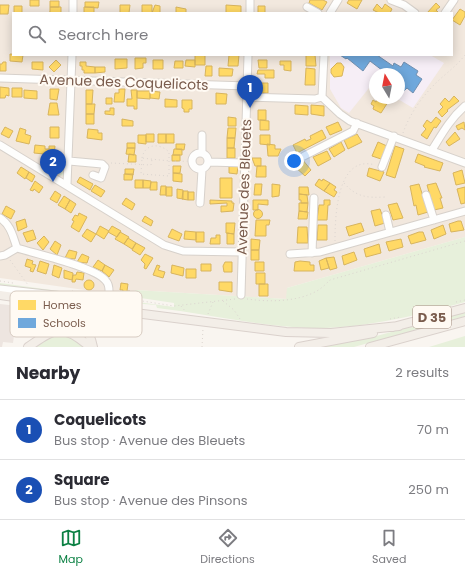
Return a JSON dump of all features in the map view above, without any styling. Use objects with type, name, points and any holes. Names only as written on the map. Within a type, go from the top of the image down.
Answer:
[{"type":"main road","points":[[0,295],[10,296]]},
{"type":"main road","name":"D 35","points":[[299,347],[358,337],[465,308]]},
{"type":"main road","points":[[142,314],[286,332],[331,333],[399,326]]},
{"type":"main road","name":"D 35","points":[[370,347],[465,321]]},
{"type":"main road","points":[[28,347],[44,337]]},
{"type":"main road","points":[[79,337],[91,347]]},
{"type":"main road","points":[[87,337],[91,347]]},
{"type":"street","points":[[73,12],[74,0]]},
{"type":"street","points":[[250,0],[250,12]]},
{"type":"street","points":[[331,12],[338,0]]},
{"type":"street","points":[[391,0],[404,5],[414,12]]},
{"type":"street","points":[[447,12],[454,0]]},
{"type":"street","points":[[307,7],[316,12]]},
{"type":"street","points":[[67,185],[72,56]]},
{"type":"street","name":"Avenue des Bleuets","points":[[240,297],[248,56]]},
{"type":"street","points":[[324,56],[322,97],[340,114],[357,123],[465,163]]},
{"type":"street","name":"Avenue des Coquelicots","points":[[0,78],[247,86]]},
{"type":"street","points":[[247,97],[315,99],[322,97]]},
{"type":"street","points":[[432,150],[443,130],[455,115],[465,106]]},
{"type":"street","points":[[304,156],[353,131],[357,123]]},
{"type":"street","points":[[202,135],[202,153]]},
{"type":"street","points":[[382,167],[397,138]]},
{"type":"street","points":[[0,145],[164,245],[183,251],[242,252]]},
{"type":"street","points":[[200,203],[202,170],[206,167],[208,162],[207,156],[202,153],[194,155],[192,161],[194,167],[202,170]]},
{"type":"street","points":[[69,161],[102,164],[105,168],[101,178],[93,175]]},
{"type":"street","points":[[208,162],[245,163]]},
{"type":"street","points":[[426,195],[434,220]]},
{"type":"street","points":[[312,253],[314,198]]},
{"type":"street","points":[[290,254],[312,253],[335,248],[465,211]]},
{"type":"street","points":[[386,215],[390,232]]},
{"type":"street","points":[[0,218],[6,222],[10,228],[17,248]]},
{"type":"street","points":[[3,256],[17,248],[90,270],[106,280],[109,291]]},
{"type":"street","points":[[0,289],[15,291]]},
{"type":"path","points":[[397,138],[415,108],[432,88],[459,64],[465,55]]},
{"type":"path","points":[[159,145],[169,152],[169,176],[141,174],[142,158],[143,151],[146,148],[159,145]]},
{"type":"path","points":[[142,158],[169,161],[192,161]]},
{"type":"path","points":[[102,164],[112,163],[151,165],[152,159]]},
{"type":"path","points":[[335,248],[335,221],[344,182],[350,170],[360,164],[368,163],[382,167]]},
{"type":"path","points":[[344,182],[357,195],[367,198],[385,197]]},
{"type":"path","points":[[142,301],[181,306],[240,297],[256,300],[288,300],[316,292],[330,280],[465,241]]},
{"type":"path","points":[[3,256],[13,262],[28,285],[21,284]]},
{"type":"path","points":[[0,281],[14,283]]},
{"type":"path","points":[[66,290],[74,291]]},
{"type":"path","points":[[222,300],[234,310],[240,320],[240,324]]},
{"type":"path","points":[[451,304],[465,300]]},
{"type":"path","points":[[181,306],[187,314]]},
{"type":"path","points":[[385,320],[408,315]]},
{"type":"shaded area","points":[[0,0],[465,0],[465,237],[287,288],[287,299],[135,291],[92,291],[0,278]]},
{"type":"shaded area","points":[[330,56],[432,56],[444,63],[413,108],[405,103],[405,68],[369,68],[369,88],[349,113],[341,108],[330,89]]},
{"type":"shaded area","points":[[0,304],[10,305],[10,337],[14,337],[13,343],[3,342],[2,347],[0,347]]},
{"type":"green space","points":[[64,163],[64,175],[62,176],[41,164]]},
{"type":"green space","points":[[465,237],[465,302],[388,321],[329,328],[290,327],[157,308],[156,305],[142,304],[142,303],[174,307],[174,303],[142,298],[142,291],[135,291],[135,290],[286,299],[287,288]]},
{"type":"green space","points":[[0,283],[59,291],[35,291],[0,286]]},
{"type":"green space","points":[[465,312],[465,316],[354,347],[318,347],[369,338]]},
{"type":"green space","points":[[465,336],[465,347],[429,347]]},
{"type":"green space","points":[[51,337],[71,337],[83,347],[36,347]]},
{"type":"building: Homes","points":[[30,0],[39,0],[39,6],[30,6]]},
{"type":"building: Homes","points":[[310,0],[323,0],[327,2],[322,10],[309,3]]},
{"type":"building: Homes","points":[[349,0],[362,0],[357,9],[347,3]]},
{"type":"building: Homes","points":[[50,1],[59,1],[59,7],[50,7]]},
{"type":"building: Homes","points":[[85,2],[99,2],[98,8],[85,7]]},
{"type":"building: Homes","points":[[436,3],[440,7],[436,10],[438,12],[428,12]]},
{"type":"building: Homes","points":[[377,4],[382,9],[385,4],[392,9],[390,12],[377,12],[373,10]]},
{"type":"building: Homes","points":[[0,5],[9,5],[8,14],[0,14]]},
{"type":"building: Homes","points":[[120,5],[130,5],[129,12],[120,12]]},
{"type":"building: Homes","points":[[142,5],[152,5],[152,12],[142,12]]},
{"type":"building: Homes","points":[[155,5],[160,6],[160,12],[152,12]]},
{"type":"building: Homes","points":[[226,5],[241,6],[241,12],[226,12]]},
{"type":"building: Homes","points":[[14,6],[22,6],[22,12],[14,12]]},
{"type":"building: Homes","points":[[258,6],[265,6],[265,12],[258,12]]},
{"type":"building: Homes","points":[[50,7],[61,7],[61,12],[50,12]]},
{"type":"building: Homes","points":[[84,7],[94,7],[94,12],[84,12]]},
{"type":"building: Homes","points":[[176,7],[186,9],[186,12],[176,12]]},
{"type":"building: Homes","points":[[460,9],[465,12],[465,16],[460,25],[453,21]]},
{"type":"building: Homes","points":[[10,54],[12,54],[12,56],[23,56],[22,62],[10,61]]},
{"type":"building: Homes","points":[[195,56],[205,56],[205,65],[195,65]]},
{"type":"building: Homes","points":[[229,56],[239,56],[238,66],[228,66]]},
{"type":"building: Homes","points":[[306,56],[315,56],[316,66],[306,66]]},
{"type":"building: Homes","points":[[135,58],[146,58],[146,63],[143,63],[143,68],[135,69]]},
{"type":"building: Homes","points":[[115,59],[127,59],[127,68],[115,69]]},
{"type":"building: Homes","points":[[56,60],[61,65],[54,72],[49,67]]},
{"type":"building: Homes","points":[[153,60],[163,60],[163,69],[153,69]]},
{"type":"building: Homes","points":[[186,60],[195,60],[195,67],[185,66]]},
{"type":"building: Homes","points":[[258,60],[267,60],[267,68],[259,68]]},
{"type":"building: Homes","points":[[175,61],[183,61],[183,68],[174,68]]},
{"type":"building: Homes","points":[[280,61],[291,61],[291,71],[284,70],[284,65],[280,65]]},
{"type":"building: Homes","points":[[6,62],[6,71],[0,71],[0,64]]},
{"type":"building: Homes","points":[[32,62],[43,62],[43,70],[32,69]]},
{"type":"building: Homes","points":[[80,62],[86,62],[86,66],[95,67],[95,73],[84,73],[82,66],[80,66]]},
{"type":"building: Homes","points":[[337,63],[341,63],[344,67],[342,76],[334,77],[331,73],[331,69]]},
{"type":"building: Homes","points":[[206,66],[212,66],[212,76],[205,76]]},
{"type":"building: Homes","points":[[95,67],[105,67],[105,72],[95,73]]},
{"type":"building: Homes","points":[[219,68],[233,69],[232,76],[219,76]]},
{"type":"building: Homes","points":[[306,68],[315,69],[315,85],[305,85]]},
{"type":"building: Homes","points":[[258,70],[274,70],[274,78],[265,78],[265,74],[257,74]]},
{"type":"building: Homes","points":[[259,83],[268,83],[268,93],[259,93]]},
{"type":"building: Homes","points":[[0,87],[9,88],[9,96],[6,95],[5,98],[0,98]]},
{"type":"building: Homes","points":[[12,88],[22,88],[22,97],[12,97]]},
{"type":"building: Homes","points":[[50,89],[59,89],[57,100],[50,99]]},
{"type":"building: Homes","points":[[119,89],[125,89],[124,102],[114,102],[115,93],[119,93]]},
{"type":"building: Homes","points":[[24,90],[37,91],[37,99],[24,98]]},
{"type":"building: Homes","points":[[86,90],[93,90],[92,104],[86,104]]},
{"type":"building: Homes","points":[[131,90],[137,90],[137,109],[134,109],[134,106],[127,106],[127,99],[132,99]]},
{"type":"building: Homes","points":[[137,91],[150,91],[150,99],[137,98]]},
{"type":"building: Homes","points":[[150,91],[160,92],[159,99],[150,98]]},
{"type":"building: Homes","points":[[216,93],[227,94],[226,104],[216,104]]},
{"type":"building: Homes","points":[[454,96],[459,101],[447,110],[448,111],[442,117],[438,112],[443,107],[440,104],[445,98],[449,102]]},
{"type":"building: Homes","points":[[106,98],[112,98],[112,104],[106,104]]},
{"type":"building: Homes","points":[[165,99],[177,100],[177,107],[165,107]]},
{"type":"building: Homes","points":[[182,100],[192,100],[192,109],[189,109],[189,112],[184,112],[184,109],[182,108]]},
{"type":"building: Homes","points":[[50,103],[57,103],[59,115],[48,115]]},
{"type":"building: Homes","points":[[86,104],[95,104],[94,114],[86,114]]},
{"type":"building: Homes","points":[[371,104],[387,104],[381,113],[373,109],[374,106]]},
{"type":"building: Homes","points":[[295,105],[308,106],[308,115],[295,114]]},
{"type":"building: Homes","points":[[311,105],[324,106],[324,116],[311,114]]},
{"type":"building: Homes","points":[[110,108],[114,108],[114,115],[105,114],[105,111],[110,111]]},
{"type":"building: Homes","points":[[258,110],[266,110],[266,120],[258,120]]},
{"type":"building: Homes","points":[[86,114],[94,114],[94,124],[86,124]]},
{"type":"building: Homes","points":[[228,117],[236,118],[236,126],[228,126]]},
{"type":"building: Homes","points":[[436,117],[441,121],[436,128],[434,127],[427,139],[421,135],[426,129],[423,126],[427,120],[431,123]]},
{"type":"building: Homes","points":[[122,119],[133,121],[133,126],[122,126]]},
{"type":"building: Homes","points":[[260,120],[269,121],[269,130],[260,130]]},
{"type":"building: Homes","points":[[338,122],[342,130],[330,135],[326,127]]},
{"type":"building: Homes","points":[[464,122],[465,130],[462,128],[458,130],[456,126]]},
{"type":"building: Homes","points":[[5,127],[13,131],[9,138],[1,134]]},
{"type":"building: Homes","points":[[50,127],[59,127],[59,138],[50,138]]},
{"type":"building: Homes","points":[[20,128],[26,130],[25,134],[31,136],[29,144],[16,141]]},
{"type":"building: Homes","points":[[228,128],[236,128],[235,138],[227,138]]},
{"type":"building: Homes","points":[[88,129],[98,130],[98,133],[102,133],[102,140],[87,138]]},
{"type":"building: Homes","points":[[322,130],[326,138],[297,153],[293,145],[305,139],[306,141],[311,139],[310,136]]},
{"type":"building: Homes","points":[[455,132],[460,139],[449,146],[446,142]]},
{"type":"building: Homes","points":[[146,134],[154,134],[154,142],[146,142]]},
{"type":"building: Homes","points":[[158,134],[166,134],[166,143],[158,143]]},
{"type":"building: Homes","points":[[166,134],[174,134],[174,143],[166,143]]},
{"type":"building: Homes","points":[[357,134],[362,142],[348,149],[344,140]]},
{"type":"building: Homes","points":[[138,135],[146,135],[146,144],[138,143]]},
{"type":"building: Homes","points":[[260,135],[270,135],[270,145],[260,144]]},
{"type":"building: Homes","points":[[227,138],[235,138],[234,148],[227,148]]},
{"type":"building: Homes","points":[[341,142],[345,150],[334,157],[329,149]]},
{"type":"building: Homes","points":[[378,142],[387,146],[381,159],[372,156]]},
{"type":"building: Homes","points":[[127,143],[135,143],[135,148],[127,148]]},
{"type":"building: Homes","points":[[176,144],[185,144],[184,150],[176,149]]},
{"type":"building: Homes","points":[[267,144],[275,145],[275,149],[281,149],[278,156],[268,156]]},
{"type":"building: Homes","points":[[35,145],[45,146],[45,149],[49,149],[49,146],[55,146],[54,155],[34,153]]},
{"type":"building: Homes","points":[[395,146],[404,149],[395,178],[386,175]]},
{"type":"building: Homes","points":[[127,148],[135,148],[134,155],[126,154]]},
{"type":"building: Homes","points":[[227,148],[235,148],[235,158],[227,158]]},
{"type":"building: Homes","points":[[174,149],[182,149],[182,155],[173,155]]},
{"type":"building: Homes","points":[[327,151],[331,159],[318,166],[313,157]]},
{"type":"building: Homes","points":[[129,154],[136,155],[136,162],[128,162]]},
{"type":"building: Homes","points":[[418,154],[443,163],[440,171],[424,167],[425,166],[415,162]]},
{"type":"building: Homes","points":[[172,155],[180,155],[180,161],[172,161]]},
{"type":"building: Homes","points":[[252,158],[261,158],[261,166],[255,166]]},
{"type":"building: Homes","points":[[302,159],[311,170],[305,176],[294,166]]},
{"type":"building: Homes","points":[[173,166],[181,166],[180,173],[173,173]]},
{"type":"building: Homes","points":[[229,166],[238,166],[237,174],[229,173]]},
{"type":"building: Homes","points":[[257,166],[266,166],[266,177],[256,177]]},
{"type":"building: Homes","points":[[21,167],[29,172],[25,179],[17,173]]},
{"type":"building: Homes","points":[[369,168],[384,172],[380,181],[367,176]]},
{"type":"building: Homes","points":[[125,169],[134,169],[133,175],[125,174]]},
{"type":"building: Homes","points":[[462,170],[465,183],[456,185],[453,173]]},
{"type":"building: Homes","points":[[29,172],[35,176],[32,182],[26,178]]},
{"type":"building: Homes","points":[[173,173],[182,174],[182,182],[173,181]]},
{"type":"building: Homes","points":[[124,174],[133,174],[132,180],[124,180]]},
{"type":"building: Homes","points":[[80,177],[93,184],[90,190],[77,182]]},
{"type":"building: Homes","points":[[220,178],[232,178],[232,198],[220,198]]},
{"type":"building: Homes","points":[[319,179],[322,181],[323,179],[330,183],[324,191],[315,185]]},
{"type":"building: Homes","points":[[135,180],[143,180],[143,188],[135,188]]},
{"type":"building: Homes","points":[[143,180],[151,181],[150,188],[143,188]]},
{"type":"building: Homes","points":[[35,181],[43,187],[39,193],[34,189],[33,191],[30,190]]},
{"type":"building: Homes","points":[[151,182],[157,182],[157,190],[150,190]]},
{"type":"building: Homes","points":[[330,183],[336,187],[334,190],[337,192],[334,197],[324,191]]},
{"type":"building: Homes","points":[[436,183],[442,198],[440,198],[443,208],[434,210],[427,185]]},
{"type":"building: Homes","points":[[255,184],[262,184],[261,195],[254,195]]},
{"type":"building: Homes","points":[[272,184],[280,185],[279,196],[272,197]]},
{"type":"building: Homes","points":[[419,184],[428,212],[418,215],[416,205],[414,206],[410,186]]},
{"type":"building: Homes","points":[[95,185],[105,191],[101,197],[91,191]]},
{"type":"building: Homes","points":[[161,186],[166,186],[166,195],[160,195]]},
{"type":"building: Homes","points":[[166,187],[172,187],[172,196],[166,196]]},
{"type":"building: Homes","points":[[299,187],[308,187],[309,195],[299,194]]},
{"type":"building: Homes","points":[[465,187],[465,203],[461,204],[457,189]]},
{"type":"building: Homes","points":[[177,189],[183,190],[183,199],[177,198]]},
{"type":"building: Homes","points":[[55,191],[61,195],[57,203],[50,199]]},
{"type":"building: Homes","points":[[183,191],[188,191],[188,200],[182,199]]},
{"type":"building: Homes","points":[[188,192],[194,192],[194,200],[188,200]]},
{"type":"building: Homes","points":[[299,194],[307,195],[308,203],[301,203],[301,200],[299,200]]},
{"type":"building: Homes","points":[[64,196],[70,200],[65,209],[58,205]]},
{"type":"building: Homes","points":[[126,198],[135,204],[132,210],[122,204]]},
{"type":"building: Homes","points":[[70,200],[76,204],[71,213],[65,209]]},
{"type":"building: Homes","points":[[210,200],[232,201],[232,203],[234,203],[233,211],[221,212],[221,206],[227,206],[227,203],[210,204]]},
{"type":"building: Homes","points":[[253,200],[268,200],[268,205],[258,204],[258,210],[253,210]]},
{"type":"building: Homes","points":[[324,200],[330,200],[330,205],[328,205],[327,220],[317,220],[319,205],[324,205]]},
{"type":"building: Homes","points":[[299,203],[308,203],[307,212],[299,211]]},
{"type":"building: Homes","points":[[397,203],[403,218],[393,220],[388,205]]},
{"type":"building: Homes","points":[[6,206],[15,211],[11,219],[2,214]]},
{"type":"building: Homes","points":[[380,209],[385,223],[375,226],[371,211]]},
{"type":"building: Homes","points":[[256,210],[260,210],[262,214],[260,218],[256,218],[254,216],[254,212]]},
{"type":"building: Homes","points":[[299,211],[308,212],[307,219],[298,219]]},
{"type":"building: Homes","points":[[79,213],[87,217],[79,232],[71,227],[74,221],[72,220],[75,215],[78,216]]},
{"type":"building: Homes","points":[[145,216],[153,221],[151,226],[142,221]]},
{"type":"building: Homes","points":[[25,219],[27,227],[18,231],[16,222]]},
{"type":"building: Homes","points":[[256,220],[270,220],[269,225],[266,225],[266,236],[255,236]]},
{"type":"building: Homes","points":[[461,221],[464,230],[451,232],[449,224]]},
{"type":"building: Homes","points":[[226,223],[235,223],[234,234],[226,233]]},
{"type":"building: Homes","points":[[361,223],[364,231],[349,236],[346,227]]},
{"type":"building: Homes","points":[[318,225],[327,225],[327,240],[317,240]]},
{"type":"building: Homes","points":[[443,225],[446,234],[434,239],[431,230]]},
{"type":"building: Homes","points":[[100,226],[109,231],[104,239],[96,234]]},
{"type":"building: Homes","points":[[112,226],[121,231],[117,237],[108,232]]},
{"type":"building: Homes","points":[[298,227],[307,227],[308,243],[297,243]]},
{"type":"building: Homes","points":[[87,229],[96,234],[91,242],[82,236]]},
{"type":"building: Homes","points":[[172,229],[182,234],[179,241],[168,237]]},
{"type":"building: Homes","points":[[33,230],[36,239],[27,242],[23,233]]},
{"type":"building: Homes","points":[[185,231],[196,232],[196,240],[184,239]]},
{"type":"building: Homes","points":[[120,232],[129,237],[124,244],[115,239]]},
{"type":"building: Homes","points":[[196,232],[204,232],[204,242],[196,242]]},
{"type":"building: Homes","points":[[423,232],[426,240],[411,244],[408,236]]},
{"type":"building: Homes","points":[[227,233],[234,234],[234,244],[227,244]]},
{"type":"building: Homes","points":[[216,235],[220,235],[220,244],[210,244],[211,238],[216,238]]},
{"type":"building: Homes","points":[[44,236],[49,242],[43,250],[37,243]]},
{"type":"building: Homes","points":[[128,238],[136,243],[132,249],[124,244]]},
{"type":"building: Homes","points":[[251,239],[260,240],[259,250],[251,250]]},
{"type":"building: Homes","points":[[401,239],[403,247],[389,251],[386,242]]},
{"type":"building: Homes","points":[[55,241],[61,245],[57,255],[50,249]]},
{"type":"building: Homes","points":[[136,243],[145,248],[140,255],[132,250]]},
{"type":"building: Homes","points":[[379,244],[381,253],[366,257],[364,249]]},
{"type":"building: Homes","points":[[69,250],[77,252],[75,259],[65,258]]},
{"type":"building: Homes","points":[[251,250],[259,250],[259,260],[251,260]]},
{"type":"building: Homes","points":[[354,252],[357,260],[344,265],[342,256]]},
{"type":"building: Homes","points":[[82,254],[89,257],[87,263],[77,262]]},
{"type":"building: Homes","points":[[145,254],[153,258],[146,269],[144,268],[145,264],[141,260]]},
{"type":"building: Homes","points":[[334,257],[337,268],[330,270],[326,258]]},
{"type":"building: Homes","points":[[326,258],[329,268],[321,270],[319,261]]},
{"type":"building: Homes","points":[[27,259],[33,261],[32,264],[36,265],[33,272],[30,271],[31,268],[25,266]]},
{"type":"building: Homes","points":[[98,260],[105,265],[102,271],[93,267]]},
{"type":"building: Homes","points":[[40,261],[49,264],[46,274],[37,271]]},
{"type":"building: Homes","points":[[225,262],[232,262],[232,272],[224,272],[223,266]]},
{"type":"building: Homes","points":[[255,262],[264,262],[264,271],[255,271]]},
{"type":"building: Homes","points":[[295,262],[310,262],[310,265],[314,265],[314,271],[294,271]]},
{"type":"building: Homes","points":[[201,264],[211,264],[211,271],[201,271]]},
{"type":"building: Homes","points":[[54,265],[62,268],[59,278],[52,275]]},
{"type":"building: Homes","points":[[105,265],[114,270],[109,277],[102,271]]},
{"type":"building: Homes","points":[[157,265],[160,266],[158,270],[165,272],[163,278],[153,275]]},
{"type":"building: Homes","points":[[172,265],[184,268],[183,276],[171,273]]},
{"type":"building: Homes","points":[[186,269],[196,269],[196,278],[186,278]]},
{"type":"building: Homes","points":[[64,270],[73,273],[72,280],[64,278]]},
{"type":"building: Homes","points":[[77,272],[84,273],[83,280],[76,279],[75,282],[72,282],[73,275],[76,275]]},
{"type":"building: Homes","points":[[256,273],[265,273],[265,284],[256,284]]},
{"type":"building: Homes","points":[[87,280],[91,280],[94,285],[91,290],[87,290],[84,287],[84,283]]},
{"type":"building: Homes","points":[[219,282],[232,282],[232,292],[219,290]]},
{"type":"building: Homes","points":[[121,283],[128,284],[127,291],[120,290]]},
{"type":"building: Homes","points":[[259,284],[268,284],[268,296],[259,296]]},
{"type":"building: Schools","points":[[342,56],[378,56],[393,66],[394,63],[401,67],[404,62],[418,71],[416,75],[422,79],[413,93],[407,88],[405,90],[405,68],[379,68],[370,61],[363,71],[347,58],[346,59]]},
{"type":"place","name":"Coquelicots","points":[[250,108]]},
{"type":"place","name":"Square","points":[[53,182]]}]
